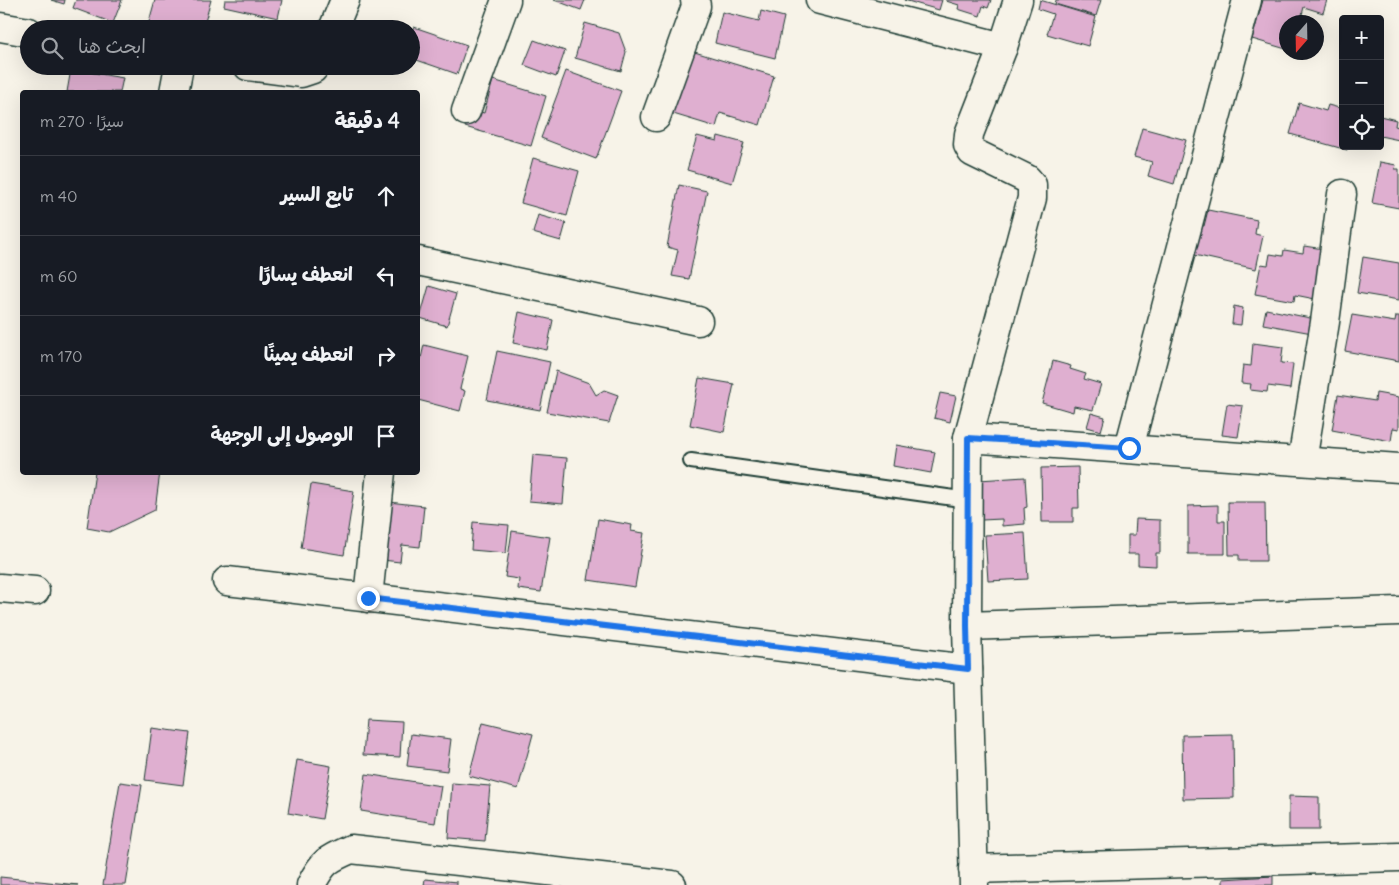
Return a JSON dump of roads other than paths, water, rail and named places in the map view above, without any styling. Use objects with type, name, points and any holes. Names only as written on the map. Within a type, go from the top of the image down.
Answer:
[{"type":"street","points":[[337,20],[345,0]]},
{"type":"street","points":[[466,111],[506,0]]},
{"type":"street","points":[[656,117],[696,6],[695,0]]},
{"type":"street","points":[[820,0],[868,6],[1003,47]]},
{"type":"street","points":[[1018,0],[1003,47],[969,134],[968,145],[972,152],[1027,179],[1032,185],[1032,198],[968,438],[967,626],[973,877],[1399,857]]},
{"type":"street","points":[[1129,448],[1247,0]]},
{"type":"street","points":[[0,27],[20,30]]},
{"type":"street","points":[[174,90],[177,75]]},
{"type":"street","points":[[1302,461],[1325,322],[1342,194]]},
{"type":"street","points":[[420,261],[698,320]]},
{"type":"street","points":[[968,438],[1399,468]]},
{"type":"street","points":[[368,598],[380,475]]},
{"type":"street","points":[[227,581],[968,669]]},
{"type":"street","points":[[0,588],[35,591]]},
{"type":"street","points":[[967,626],[1399,610]]},
{"type":"street","points":[[311,885],[318,871],[330,858],[351,849],[672,885]]},
{"type":"lane","points":[[691,461],[968,500]]}]
